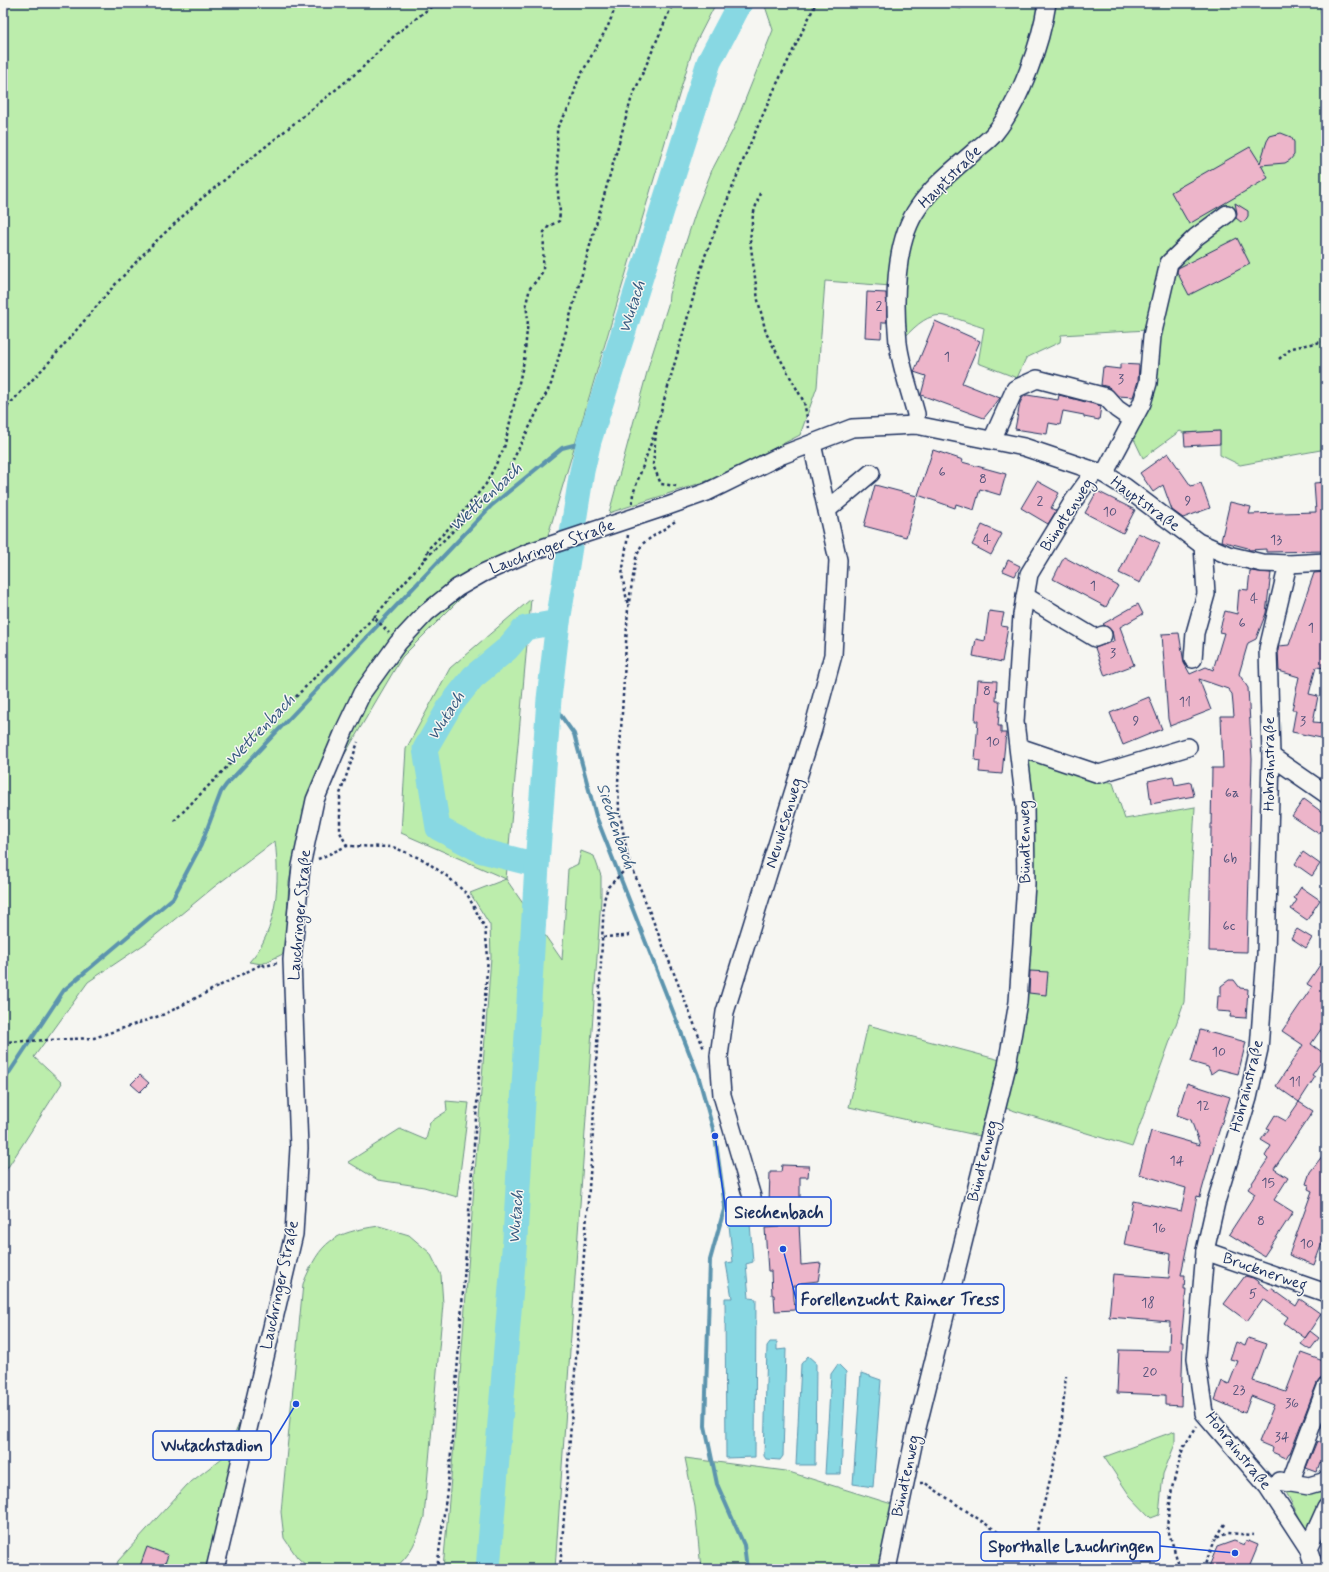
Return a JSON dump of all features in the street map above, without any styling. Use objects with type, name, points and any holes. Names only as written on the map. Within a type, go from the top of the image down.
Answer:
[{"type":"street","name":"Hauptstraße","points":[[916,424],[916,414],[898,344],[896,293],[902,246],[909,225],[918,208],[932,191],[994,135],[1008,114],[1034,54],[1043,27],[1043,6]]},
{"type":"street","name":"Bündtenweg","points":[[887,1569],[914,1440],[1007,1066],[1018,1002],[1026,884],[1025,805],[1016,722],[1022,614],[1029,574],[1074,500],[1100,473],[1142,403],[1148,383],[1152,336],[1169,263],[1196,237],[1227,214]]},
{"type":"street","points":[[992,440],[1015,389],[1037,379],[1106,397],[1117,409],[1133,420]]},
{"type":"street","name":"Hauptstraße","points":[[812,444],[852,428],[916,424],[1024,447],[1100,473],[1125,487],[1164,518],[1203,545],[1228,555],[1262,563],[1288,564],[1326,562]]},
{"type":"street","name":"Lauchringer Straße","points":[[215,1569],[294,1234],[299,1148],[292,960],[301,866],[315,800],[362,693],[398,643],[426,613],[457,588],[483,573],[530,552],[707,492],[782,455],[812,444]]},
{"type":"street","name":"Neuwiesenweg","points":[[752,1197],[722,1095],[719,1056],[725,1012],[813,729],[834,655],[838,560],[812,444]]},
{"type":"street","points":[[828,510],[871,473]]},
{"type":"street","points":[[1193,659],[1196,633],[1206,594],[1203,545]]},
{"type":"street","name":"Hohrainstraße","points":[[1288,564],[1268,649],[1271,756],[1266,955],[1259,1049],[1248,1098],[1216,1202],[1205,1251],[1196,1358],[1204,1413],[1265,1483],[1308,1548],[1315,1569]]},
{"type":"street","points":[[1025,596],[1095,638],[1103,635]]},
{"type":"street","points":[[1018,747],[1099,774],[1188,747]]},
{"type":"street","points":[[1271,756],[1326,794]]},
{"type":"street","name":"Brucknerweg","points":[[1205,1251],[1325,1289]]},
{"type":"street","points":[[1290,1483],[1326,1387]]},
{"type":"street","points":[[1265,1483],[1277,1481],[1309,1486],[1326,1481]]},
{"type":"street","points":[[1308,1548],[1326,1508]]},
{"type":"path","points":[[3,411],[51,360],[112,288],[158,240],[201,199],[360,70],[395,36],[436,3]]},
{"type":"path","points":[[424,560],[429,548],[451,526],[486,484],[504,448],[524,361],[528,320],[526,304],[530,288],[538,280],[542,271],[544,232],[549,226],[559,221],[557,128],[570,106],[578,80],[608,26],[617,3]]},
{"type":"path","points":[[174,821],[374,617],[424,560],[502,482],[551,384],[631,100],[673,3]]},
{"type":"path","points":[[684,488],[661,484],[653,465],[656,429],[705,256],[753,137],[816,3]]},
{"type":"path","points":[[760,193],[753,215],[750,240],[758,300],[766,333],[804,402],[812,444]]},
{"type":"path","points":[[1279,359],[1292,348],[1326,341]]},
{"type":"path","points":[[560,1569],[592,1149],[604,900],[608,887],[624,870],[626,864],[626,852],[619,810],[618,783],[628,608],[636,558],[642,544],[678,519]]},
{"type":"path","points":[[374,617],[398,643]]},
{"type":"path","points":[[347,846],[340,832],[340,794],[360,735]]},
{"type":"path","points":[[301,866],[347,846],[393,847],[424,860],[448,877],[467,894],[485,928],[488,957],[450,1466],[437,1569]]},
{"type":"path","points":[[626,852],[705,1051]]},
{"type":"path","points":[[603,937],[626,936],[632,934]]},
{"type":"path","points":[[3,1042],[94,1038],[165,1014],[262,964],[265,966],[292,960]]},
{"type":"path","points":[[905,1482],[925,1483],[1020,1547],[1028,1542],[1037,1531],[1060,1440],[1066,1376]]},
{"type":"path","points":[[1180,1569],[1167,1526],[1172,1488],[1183,1448],[1204,1413]]},
{"type":"path","points":[[1202,1569],[1216,1538],[1225,1524]]},
{"type":"path","points":[[1216,1538],[1228,1533],[1254,1535]]},
{"type":"green space","points":[[3,3],[716,3],[693,48],[546,542],[471,588],[402,657],[309,815],[303,819],[289,882],[285,953],[262,964],[249,962],[259,950],[266,936],[275,905],[277,889],[277,856],[275,841],[214,887],[146,943],[88,982],[34,1057],[62,1083],[3,1175]]},
{"type":"green space","points":[[764,3],[933,3],[961,9],[964,3],[1319,3],[1326,37],[1326,449],[1240,465],[1220,455],[1220,431],[1184,433],[1180,431],[1143,458],[1132,435],[1148,330],[1061,335],[1060,342],[1026,358],[1017,378],[978,363],[984,328],[959,319],[940,316],[932,317],[923,321],[903,339],[891,286],[825,281],[817,387],[800,435],[716,478],[609,513],[650,361],[668,305],[669,294],[697,208],[712,170],[733,130],[773,30]]},
{"type":"green space","points":[[531,599],[506,879],[401,833],[406,749],[450,668]]},
{"type":"green space","points":[[1028,759],[1035,759],[1113,783],[1125,819],[1195,807],[1184,1002],[1132,1147],[1002,1107],[1031,806]]},
{"type":"green space","points":[[581,851],[594,856],[601,876],[601,899],[555,1569],[443,1569],[460,1375],[491,957],[490,925],[470,893],[506,879],[562,960],[568,869],[578,864]]},
{"type":"green space","points":[[868,1025],[1000,1060],[980,1136],[849,1107]]},
{"type":"green space","points":[[446,1101],[469,1103],[457,1197],[424,1187],[378,1180],[348,1162],[400,1129],[426,1140],[430,1122],[447,1111]]},
{"type":"green space","points":[[379,1226],[409,1235],[430,1253],[441,1275],[443,1304],[424,1517],[409,1553],[405,1559],[393,1569],[310,1569],[297,1557],[284,1538],[281,1512],[303,1284],[316,1257],[330,1241],[350,1232]]},
{"type":"green space","points":[[239,1424],[235,1457],[209,1569],[115,1569],[118,1561],[187,1485],[226,1455]]},
{"type":"green space","points":[[1175,1431],[1175,1444],[1163,1474],[1159,1515],[1151,1518],[1130,1496],[1104,1457]]},
{"type":"green space","points":[[685,1458],[786,1471],[895,1505],[881,1569],[701,1569],[695,1507]]},
{"type":"green space","points":[[1286,1492],[1323,1493],[1306,1530]]},
{"type":"water","points":[[750,1223],[753,1262],[746,1264],[749,1298],[756,1299],[755,1457],[726,1458],[725,1298],[732,1298],[726,1263],[733,1262],[729,1225]]},
{"type":"water","points":[[770,1342],[777,1342],[777,1350],[786,1349],[783,1456],[780,1460],[766,1459],[764,1456],[767,1346]]},
{"type":"water","points":[[808,1356],[816,1363],[815,1465],[796,1465],[801,1364]]},
{"type":"water","points":[[838,1364],[846,1372],[841,1474],[825,1474],[831,1374]]},
{"type":"water","points":[[861,1373],[881,1380],[873,1487],[853,1484]]},
{"type":"building","points":[[1281,133],[1291,137],[1294,142],[1294,155],[1290,160],[1285,163],[1261,165],[1268,178],[1189,224],[1171,192],[1250,147],[1260,163],[1270,136]]},
{"type":"building","points":[[1235,203],[1248,211],[1248,216],[1245,221],[1241,222],[1236,218],[1237,213]]},
{"type":"building","points":[[1237,238],[1250,264],[1189,295],[1177,272],[1178,268]]},
{"type":"building","points":[[867,292],[886,293],[887,322],[882,322],[881,338],[865,337]]},
{"type":"building","points":[[935,321],[980,341],[962,383],[1000,398],[984,418],[921,395],[926,376],[914,372]]},
{"type":"building","points":[[1120,364],[1139,365],[1138,381],[1133,397],[1118,396],[1109,387],[1101,385],[1103,367],[1120,369]]},
{"type":"building","points":[[1027,395],[1058,400],[1059,395],[1101,406],[1099,420],[1084,417],[1084,415],[1063,411],[1060,425],[1049,423],[1047,434],[1015,429],[1020,403],[1023,397]]},
{"type":"building","points":[[1220,431],[1220,444],[1185,446],[1184,433]]},
{"type":"building","points":[[933,450],[963,460],[962,462],[1006,474],[1000,495],[980,489],[974,510],[956,504],[955,508],[918,495]]},
{"type":"building","points":[[1168,453],[1191,486],[1201,483],[1210,508],[1183,518],[1172,510],[1163,485],[1153,492],[1140,473]]},
{"type":"building","points":[[1037,481],[1059,493],[1051,508],[1056,511],[1048,524],[1021,508]]},
{"type":"building","points":[[1326,482],[1326,551],[1266,552],[1266,549],[1249,550],[1248,548],[1221,541],[1230,502],[1251,507],[1249,514],[1316,512],[1314,483]]},
{"type":"building","points":[[875,485],[917,496],[906,537],[864,526]]},
{"type":"building","points":[[1097,491],[1135,510],[1123,533],[1085,513]]},
{"type":"building","points":[[982,525],[1002,534],[991,555],[972,545]]},
{"type":"building","points":[[1138,533],[1160,543],[1140,583],[1119,573]]},
{"type":"building","points":[[1064,557],[1118,586],[1106,607],[1053,579]]},
{"type":"building","points":[[1008,560],[1020,566],[1015,576],[1003,571]]},
{"type":"building","points":[[1250,571],[1271,573],[1266,613],[1256,639],[1248,643],[1239,674],[1248,688],[1252,759],[1247,952],[1209,951],[1212,768],[1223,768],[1221,716],[1234,716],[1232,694],[1228,689],[1199,679],[1211,710],[1170,726],[1168,719],[1162,634],[1179,633],[1184,663],[1190,674],[1206,667],[1213,670],[1224,633],[1219,632],[1225,611],[1237,614],[1239,589],[1248,590]]},
{"type":"building","points":[[1326,572],[1326,668],[1316,667],[1309,694],[1318,696],[1313,722],[1326,723],[1326,739],[1292,732],[1296,710],[1292,710],[1299,677],[1279,671],[1278,650],[1279,646],[1289,645],[1314,573]]},
{"type":"building","points":[[1138,604],[1143,614],[1120,627],[1134,665],[1105,676],[1095,648],[1114,641],[1112,631],[1103,624]]},
{"type":"building","points":[[989,611],[1004,613],[1001,626],[1008,627],[1002,662],[973,656],[976,639],[985,641]]},
{"type":"building","points":[[978,680],[997,681],[996,701],[1000,701],[998,726],[1001,726],[1001,733],[1006,733],[1002,774],[979,772],[980,761],[975,760],[978,721],[975,721]]},
{"type":"building","points":[[1149,697],[1162,729],[1123,745],[1110,713]]},
{"type":"building","points":[[1173,776],[1175,785],[1191,782],[1194,796],[1151,804],[1148,781]]},
{"type":"building","points":[[1304,799],[1326,815],[1326,824],[1319,834],[1292,816]]},
{"type":"building","points":[[1303,852],[1320,864],[1312,876],[1295,864]]},
{"type":"building","points":[[1301,887],[1320,900],[1307,920],[1291,909],[1297,900],[1294,898]]},
{"type":"building","points":[[1297,929],[1312,938],[1306,948],[1291,938]]},
{"type":"building","points":[[1326,956],[1326,1022],[1311,1044],[1326,1055],[1312,1075],[1315,1077],[1299,1102],[1276,1086],[1303,1045],[1282,1031],[1312,987],[1307,984]]},
{"type":"building","points":[[1030,971],[1048,972],[1046,995],[1029,993]]},
{"type":"building","points":[[1229,980],[1234,980],[1240,988],[1248,989],[1246,1018],[1230,1017],[1231,1012],[1217,1011],[1218,996],[1221,996],[1221,986]]},
{"type":"building","points":[[1200,1030],[1246,1042],[1238,1074],[1218,1069],[1211,1074],[1208,1067],[1191,1062]]},
{"type":"building","points":[[140,1075],[149,1083],[140,1092],[131,1084]]},
{"type":"building","points":[[1187,1083],[1230,1097],[1200,1197],[1197,1196],[1181,1275],[1185,1275],[1184,1289],[1186,1289],[1181,1342],[1183,1342],[1181,1406],[1165,1405],[1165,1395],[1117,1393],[1119,1350],[1169,1351],[1170,1322],[1109,1317],[1113,1274],[1169,1278],[1171,1254],[1124,1245],[1133,1201],[1181,1211],[1186,1188],[1139,1174],[1151,1131],[1200,1145],[1191,1120],[1177,1115]]},
{"type":"building","points":[[1299,1102],[1313,1111],[1274,1169],[1288,1178],[1274,1200],[1293,1212],[1264,1256],[1229,1234],[1255,1194],[1248,1189],[1268,1159],[1265,1156],[1271,1146],[1261,1140],[1269,1129],[1267,1128],[1275,1115],[1286,1121]]},
{"type":"building","points":[[1326,1151],[1326,1212],[1322,1224],[1326,1227],[1326,1232],[1314,1265],[1289,1255],[1312,1191],[1308,1189],[1309,1185],[1306,1184],[1310,1172]]},
{"type":"building","points":[[782,1165],[809,1166],[808,1177],[800,1177],[800,1203],[808,1203],[808,1223],[799,1223],[801,1265],[821,1263],[818,1281],[801,1283],[801,1286],[793,1286],[795,1310],[775,1311],[774,1295],[772,1295],[771,1271],[768,1271],[765,1228],[779,1227],[779,1203],[769,1203],[770,1172],[781,1172]]},
{"type":"building","points":[[1245,1276],[1253,1278],[1269,1290],[1271,1288],[1296,1306],[1300,1299],[1321,1314],[1305,1338],[1284,1323],[1288,1317],[1263,1299],[1247,1321],[1224,1304]]},
{"type":"building","points":[[1310,1331],[1319,1338],[1310,1350],[1301,1344]]},
{"type":"building","points":[[1248,1338],[1266,1344],[1253,1381],[1286,1392],[1301,1353],[1326,1362],[1326,1377],[1320,1379],[1317,1383],[1290,1453],[1286,1458],[1272,1452],[1273,1448],[1259,1442],[1274,1405],[1251,1396],[1245,1413],[1215,1400],[1222,1381],[1229,1384],[1238,1361],[1230,1359],[1236,1342],[1245,1346]]},
{"type":"building","points":[[1317,1441],[1326,1444],[1326,1457],[1323,1464],[1320,1463],[1317,1472],[1306,1468]]},
{"type":"building","points":[[1246,1540],[1258,1545],[1248,1569],[1208,1569],[1217,1547],[1234,1541],[1244,1545]]},
{"type":"building","points":[[147,1547],[168,1555],[163,1569],[139,1569]]},
{"type":"waterway","name":"Wutach","points":[[488,1569],[515,1238],[537,865],[549,699],[558,622],[582,471],[589,441],[709,62],[740,3]]},
{"type":"waterway","name":"Wettenbach","points":[[3,1082],[64,990],[173,898],[201,845],[221,792],[226,785],[491,506],[562,448],[589,441]]},
{"type":"waterway","name":"Wutach","points":[[537,865],[482,851],[438,828],[425,749],[450,706],[473,677],[507,649],[525,628],[558,622]]},
{"type":"waterway","name":"Siechenbach","points":[[549,699],[574,734],[596,816],[698,1075],[715,1136],[725,1206],[710,1260],[705,1426],[717,1484],[744,1545],[747,1569]]},
{"type":"place","name":"Siechenbach","points":[[715,1136]]},
{"type":"place","name":"Forellenzucht Rainer Tress","points":[[783,1249]]},
{"type":"place","name":"Wutachstadion","points":[[296,1404]]},
{"type":"place","name":"Sporthalle Lauchringen","points":[[1235,1553]]}]
